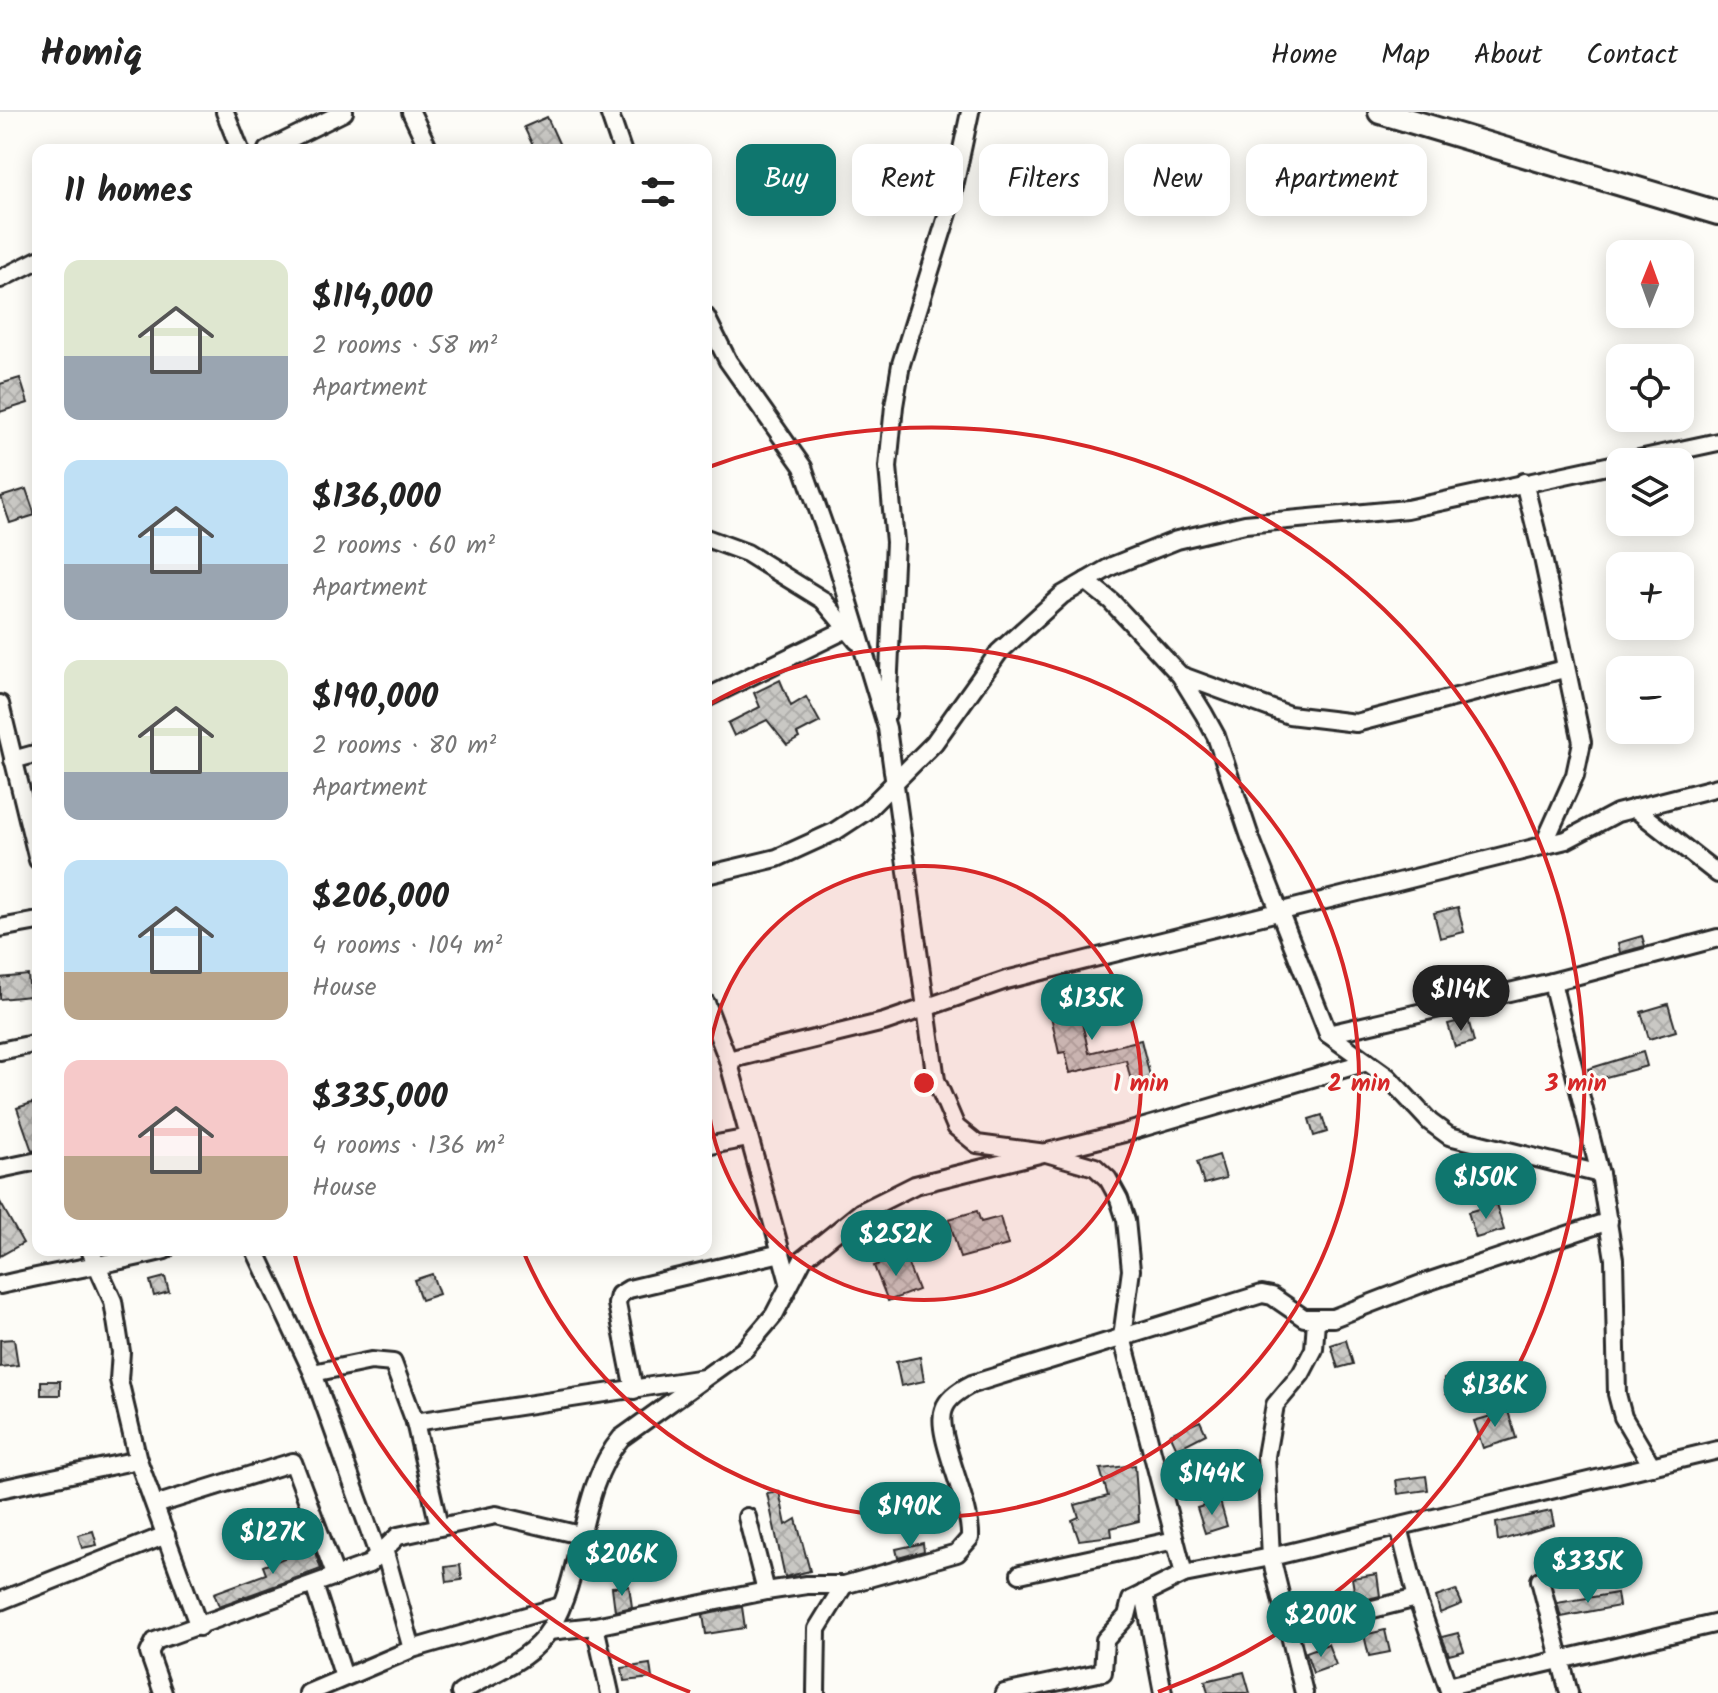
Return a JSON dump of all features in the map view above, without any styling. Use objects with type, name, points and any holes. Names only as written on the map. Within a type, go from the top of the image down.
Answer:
[{"type":"street","points":[[225,112],[238,144]]},
{"type":"street","points":[[279,144],[344,112]]},
{"type":"street","points":[[411,112],[426,144]]},
{"type":"street","points":[[609,112],[620,144]]},
{"type":"street","points":[[970,112],[949,210],[901,364],[888,467],[895,542],[887,728],[936,1080],[956,1127],[977,1144],[1046,1153],[1095,1167],[1108,1179],[1119,1199],[1126,1220],[1131,1270],[1122,1337],[1184,1574]]},
{"type":"street","points":[[1380,112],[1718,213]]},
{"type":"street","points":[[0,279],[32,263]]},
{"type":"street","points":[[712,329],[728,361],[803,467],[887,728]]},
{"type":"street","points":[[712,874],[749,867],[806,847],[866,811],[943,732],[999,652],[1039,613],[1112,566],[1177,540],[1245,524],[1407,509],[1718,442]]},
{"type":"street","points":[[1524,482],[1580,733],[1581,757],[1543,846]]},
{"type":"street","points":[[712,540],[747,553],[823,600],[862,647]]},
{"type":"street","points":[[1086,581],[1111,601],[1180,675],[1216,736],[1280,914],[1328,1034],[1404,1091],[1430,1122],[1449,1136],[1600,1174]]},
{"type":"street","points":[[712,695],[847,629]]},
{"type":"street","points":[[1180,675],[1289,715],[1356,723],[1564,669]]},
{"type":"street","points":[[0,704],[32,836]]},
{"type":"street","points":[[13,760],[32,755]]},
{"type":"street","points":[[728,1060],[884,1022],[1006,980],[1543,846],[1576,836],[1634,808],[1718,787]]},
{"type":"street","points":[[1634,808],[1718,874]]},
{"type":"street","points":[[0,928],[32,922]]},
{"type":"street","points":[[1328,1034],[1552,982],[1718,938]]},
{"type":"street","points":[[1552,982],[1609,1221],[1614,1259],[1617,1394],[1623,1417],[1652,1466]]},
{"type":"street","points":[[712,1019],[728,1060],[789,1282]]},
{"type":"street","points":[[0,1051],[32,1044]]},
{"type":"street","points":[[460,1693],[512,1666],[549,1631],[561,1606],[580,1535],[610,1451],[633,1429],[710,1377],[745,1349],[774,1315],[803,1259],[861,1212],[915,1185],[1046,1153],[1367,1062]]},
{"type":"street","points":[[712,1145],[749,1138]]},
{"type":"street","points":[[0,1169],[32,1162]]},
{"type":"street","points":[[549,1631],[595,1626],[766,1591],[807,1585],[844,1585],[957,1553],[970,1538],[971,1520],[942,1427],[944,1409],[961,1390],[1262,1294],[1272,1296],[1294,1312],[1316,1320],[1333,1318],[1421,1284],[1609,1221]]},
{"type":"street","points":[[634,1390],[617,1304],[619,1295],[629,1289],[691,1272],[781,1253]]},
{"type":"street","points":[[92,1256],[113,1301],[121,1352],[119,1380],[138,1460],[199,1627]]},
{"type":"street","points":[[0,1285],[142,1256]]},
{"type":"street","points":[[258,1256],[313,1373],[382,1553],[412,1649]]},
{"type":"street","points":[[1304,1693],[1271,1557],[1266,1456],[1275,1405],[1301,1374],[1314,1349],[1316,1320]]},
{"type":"street","points":[[313,1373],[388,1359],[401,1379],[415,1422],[439,1526]]},
{"type":"street","points":[[415,1422],[710,1377]]},
{"type":"street","points":[[1004,1693],[1103,1672],[1105,1640],[1127,1616],[1131,1600],[1184,1574],[1271,1557],[1718,1450]]},
{"type":"street","points":[[0,1489],[138,1460]]},
{"type":"street","points":[[155,1505],[293,1462],[336,1577]]},
{"type":"street","points":[[163,1693],[149,1653],[151,1645],[336,1577],[382,1553],[398,1536],[496,1515],[580,1535]]},
{"type":"street","points":[[747,1517],[766,1591]]},
{"type":"street","points":[[1399,1527],[1417,1598],[1449,1689],[1559,1660],[1718,1625]]},
{"type":"street","points":[[0,1601],[166,1535]]},
{"type":"street","points":[[1020,1574],[1175,1540]]},
{"type":"street","points":[[1540,1580],[1569,1693]]},
{"type":"street","points":[[314,1585],[344,1677]]},
{"type":"street","points":[[816,1693],[817,1629],[844,1585]]},
{"type":"street","points":[[1144,1593],[1163,1693]]},
{"type":"street","points":[[1288,1630],[1417,1598]]},
{"type":"street","points":[[308,1693],[412,1649],[561,1606]]},
{"type":"street","points":[[595,1626],[610,1693]]},
{"type":"building","points":[[547,117],[559,144],[532,144],[524,127]]},
{"type":"building","points":[[20,378],[28,403],[0,412],[0,384]]},
{"type":"building","points":[[26,489],[32,516],[10,523],[1,497]]},
{"type":"building","points":[[780,680],[791,706],[806,697],[820,722],[797,734],[799,738],[787,745],[767,720],[734,736],[728,723],[760,707],[754,693]]},
{"type":"building","points":[[1458,907],[1464,932],[1440,938],[1434,913]]},
{"type":"building","points":[[1642,936],[1645,946],[1620,953],[1618,943]]},
{"type":"building","points":[[28,975],[30,996],[0,999],[0,978]]},
{"type":"building","points":[[1085,994],[1089,1012],[1080,1014],[1089,1053],[1141,1040],[1151,1080],[1132,1085],[1126,1060],[1070,1073],[1065,1052],[1059,1053],[1048,1002]]},
{"type":"building","points":[[1668,1004],[1676,1031],[1649,1039],[1641,1012]]},
{"type":"building","points":[[1468,1019],[1474,1042],[1455,1047],[1448,1024]]},
{"type":"building","points":[[1643,1052],[1647,1066],[1591,1081],[1588,1069]]},
{"type":"building","points":[[32,1103],[32,1151],[17,1108]]},
{"type":"building","points":[[1322,1115],[1327,1132],[1314,1136],[1309,1119]]},
{"type":"building","points":[[1219,1155],[1226,1178],[1204,1184],[1197,1162]]},
{"type":"building","points":[[0,1202],[23,1243],[0,1256]]},
{"type":"building","points":[[1496,1204],[1504,1230],[1476,1238],[1468,1212]]},
{"type":"building","points":[[977,1211],[981,1222],[1000,1217],[1008,1245],[960,1258],[949,1219]]},
{"type":"building","points":[[904,1254],[918,1290],[888,1301],[874,1266]]},
{"type":"building","points":[[432,1274],[439,1294],[421,1300],[414,1280]]},
{"type":"building","points":[[165,1277],[169,1292],[154,1296],[150,1281]]},
{"type":"building","points":[[14,1339],[18,1365],[0,1367],[0,1340]]},
{"type":"building","points":[[1346,1340],[1353,1364],[1338,1368],[1331,1345]]},
{"type":"building","points":[[920,1357],[924,1381],[901,1386],[896,1362]]},
{"type":"building","points":[[1465,1375],[1468,1389],[1446,1394],[1444,1379]]},
{"type":"building","points":[[41,1381],[60,1381],[60,1395],[41,1395]]},
{"type":"building","points":[[1508,1411],[1516,1438],[1483,1448],[1474,1421]]},
{"type":"building","points":[[1200,1421],[1206,1434],[1177,1449],[1170,1434]]},
{"type":"building","points":[[1135,1465],[1139,1521],[1111,1528],[1112,1536],[1079,1540],[1072,1520],[1079,1517],[1075,1505],[1108,1496],[1100,1469]]},
{"type":"building","points":[[1426,1476],[1428,1490],[1398,1494],[1396,1480]]},
{"type":"building","points":[[779,1491],[786,1525],[796,1519],[810,1571],[785,1577],[767,1493]]},
{"type":"building","points":[[1220,1501],[1227,1526],[1205,1533],[1197,1508]]},
{"type":"building","points":[[1551,1511],[1554,1525],[1498,1541],[1496,1523]]},
{"type":"building","points":[[93,1531],[97,1545],[82,1548],[78,1535]]},
{"type":"building","points":[[651,1538],[659,1566],[633,1571],[630,1545]]},
{"type":"building","points":[[923,1543],[924,1551],[898,1558],[896,1549]]},
{"type":"building","points":[[313,1547],[321,1569],[219,1606],[214,1593],[266,1574],[263,1566]]},
{"type":"building","points":[[460,1565],[462,1580],[447,1582],[445,1567]]},
{"type":"building","points":[[1377,1574],[1380,1596],[1356,1602],[1352,1578]]},
{"type":"building","points":[[629,1586],[632,1607],[615,1611],[612,1587]]},
{"type":"building","points":[[1456,1590],[1462,1604],[1440,1613],[1436,1597]]},
{"type":"building","points":[[1617,1593],[1619,1606],[1561,1617],[1557,1603]]},
{"type":"building","points":[[742,1607],[745,1628],[706,1634],[703,1615]]},
{"type":"building","points":[[1385,1630],[1390,1652],[1369,1656],[1364,1635]]},
{"type":"building","points":[[1458,1633],[1464,1651],[1449,1655],[1442,1637]]},
{"type":"building","points":[[1328,1644],[1336,1665],[1313,1673],[1306,1652]]},
{"type":"building","points":[[650,1664],[652,1678],[624,1681],[622,1668]]},
{"type":"building","points":[[1244,1672],[1250,1693],[1208,1693],[1205,1681]]}]
